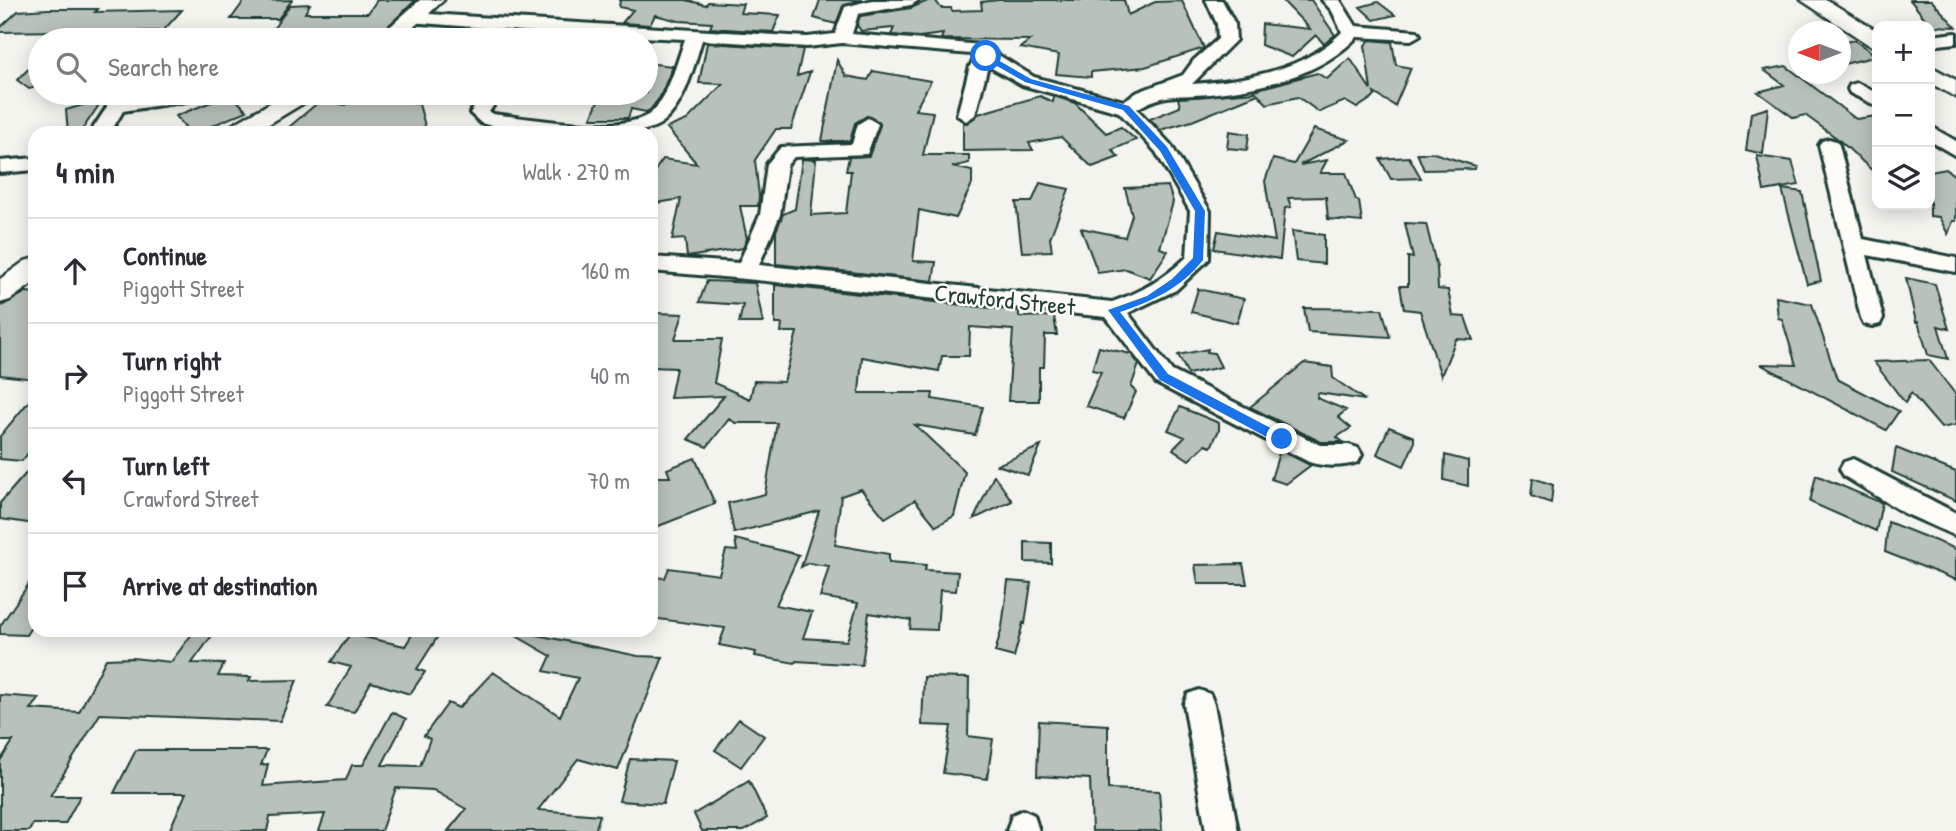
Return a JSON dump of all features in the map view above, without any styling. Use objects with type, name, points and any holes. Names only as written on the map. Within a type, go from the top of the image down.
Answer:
[{"type":"street","points":[[433,0],[415,18],[496,28]]},
{"type":"street","points":[[400,28],[433,0]]},
{"type":"street","points":[[842,38],[851,11],[872,5],[911,0]]},
{"type":"street","points":[[1126,108],[1146,96],[1189,79],[1200,64],[1227,40],[1226,24],[1214,0]]},
{"type":"street","points":[[1330,0],[1339,9],[1350,31]]},
{"type":"street","points":[[1812,0],[1872,37]]},
{"type":"street","points":[[1832,0],[1872,24]]},
{"type":"street","points":[[1161,91],[1186,91],[1256,82],[1326,55],[1345,42],[1350,31]]},
{"type":"street","points":[[1350,31],[1411,35]]},
{"type":"street","points":[[658,34],[807,42],[842,38],[976,49],[1028,80],[1126,108],[1164,149],[1200,211],[1198,260],[1175,282],[1150,298],[1113,310],[1164,377],[1318,455],[1349,455]]},
{"type":"street","points":[[640,126],[662,113],[696,34]]},
{"type":"street","points":[[1935,40],[1956,38]]},
{"type":"street","points":[[966,116],[979,66],[986,56]]},
{"type":"street","points":[[1935,62],[1956,75]]},
{"type":"street","points":[[1935,76],[1956,90]]},
{"type":"street","points":[[1857,89],[1872,97]]},
{"type":"street","points":[[103,126],[112,105]]},
{"type":"street","points":[[248,126],[284,105]]},
{"type":"street","points":[[485,105],[479,113],[488,119],[562,126]]},
{"type":"street","points":[[746,271],[770,215],[777,164],[788,151],[860,150],[868,124]]},
{"type":"street","points":[[1935,135],[1956,150]]},
{"type":"street","points":[[1829,145],[1872,318]]},
{"type":"street","points":[[0,167],[28,165]]},
{"type":"street","points":[[1855,245],[1956,265]]},
{"type":"street","name":"Crawford Street","points":[[658,265],[746,271],[1113,310]]},
{"type":"street","points":[[1853,469],[1913,505],[1956,525]]},
{"type":"street","points":[[1199,704],[1222,831]]},
{"type":"building","points":[[292,0],[278,19],[231,19],[244,1]]},
{"type":"building","points":[[377,0],[416,0],[386,28],[274,28],[290,5],[310,4],[305,13],[368,13]]},
{"type":"building","points":[[620,0],[686,0],[706,5],[708,2],[743,4],[740,13],[780,15],[773,32],[710,28],[712,23],[679,21],[655,15],[650,25],[622,23],[633,10],[619,7]]},
{"type":"building","points":[[820,0],[862,0],[843,6],[836,24],[814,18]]},
{"type":"building","points":[[935,0],[941,8],[951,8],[952,11],[982,10],[981,2],[998,0],[1124,0],[1128,15],[1155,2],[1182,1],[1204,48],[1145,67],[1091,72],[1091,77],[1056,74],[1059,55],[1020,48],[1030,40],[941,39],[943,34],[919,37],[891,35],[894,28],[861,31],[857,25],[860,16],[911,8]]},
{"type":"building","points":[[1282,0],[1311,0],[1335,35],[1324,44],[1316,35],[1292,57],[1261,45],[1262,24],[1310,29]]},
{"type":"building","points":[[1910,0],[1931,0],[1956,27],[1935,26],[1935,21],[1927,21]]},
{"type":"building","points":[[1378,2],[1395,15],[1374,20],[1360,7]]},
{"type":"building","points":[[182,10],[166,28],[28,28],[28,32],[0,32],[0,28],[18,11]]},
{"type":"building","points":[[1370,40],[1392,42],[1396,65],[1411,68],[1395,106],[1374,93],[1375,96],[1357,108],[1345,101],[1319,112],[1298,97],[1267,104],[1258,94],[1192,121],[1160,130],[1150,119],[1180,107],[1178,98],[1256,92],[1254,90],[1317,73],[1327,79],[1350,58],[1371,90],[1365,45]]},
{"type":"building","points":[[1851,41],[1872,53],[1872,57],[1851,62]]},
{"type":"building","points":[[707,43],[803,49],[797,76],[810,72],[791,129],[776,129],[755,160],[758,206],[740,206],[747,239],[743,248],[687,257],[685,239],[672,240],[681,199],[658,203],[658,166],[663,159],[697,164],[667,128],[687,120],[723,84],[699,83]]},
{"type":"building","points":[[837,60],[846,76],[868,80],[873,71],[931,81],[915,110],[933,112],[923,155],[969,155],[969,163],[952,167],[972,171],[972,184],[956,218],[919,210],[913,261],[936,262],[933,281],[776,264],[776,231],[783,214],[795,209],[802,159],[816,160],[811,215],[846,213],[851,171],[846,171],[849,157],[869,156],[880,125],[867,116],[855,123],[850,141],[822,141]]},
{"type":"building","points":[[658,64],[673,66],[658,100]]},
{"type":"building","points":[[1786,66],[1788,84],[1810,84],[1856,119],[1872,117],[1872,170],[1838,139],[1805,115],[1794,118],[1758,92],[1784,85],[1764,70]]},
{"type":"building","points":[[28,69],[28,88],[17,80]]},
{"type":"building","points":[[1040,96],[1053,102],[1054,96],[1075,103],[1106,133],[1121,127],[1136,140],[1112,150],[1119,157],[1092,167],[1061,137],[1029,143],[1033,150],[963,151],[963,122],[967,123],[978,114]]},
{"type":"building","points":[[83,105],[99,105],[85,126],[67,126],[66,110]]},
{"type":"building","points":[[204,105],[241,105],[247,111],[212,126],[184,126],[176,116]]},
{"type":"building","points":[[315,105],[419,105],[425,126],[290,126]]},
{"type":"building","points":[[596,105],[654,105],[646,112],[631,109],[628,118],[591,118]]},
{"type":"building","points":[[1768,108],[1763,154],[1746,150],[1751,113]]},
{"type":"building","points":[[1314,129],[1349,140],[1300,165],[1327,160],[1320,173],[1346,173],[1356,200],[1359,201],[1362,222],[1328,219],[1326,197],[1288,198],[1291,207],[1285,208],[1280,259],[1214,249],[1218,231],[1275,241],[1265,181],[1273,159],[1294,164]]},
{"type":"building","points":[[1229,131],[1249,134],[1247,150],[1227,148]]},
{"type":"building","points":[[1417,153],[1434,153],[1475,166],[1474,169],[1424,170]]},
{"type":"building","points":[[1757,156],[1792,161],[1799,185],[1764,191]]},
{"type":"building","points":[[1409,157],[1421,178],[1391,179],[1380,159]]},
{"type":"building","points":[[1946,169],[1956,177],[1956,221],[1953,221],[1948,234],[1939,217],[1930,216],[1930,210],[1935,210],[1935,171]]},
{"type":"building","points":[[1040,183],[1069,189],[1050,238],[1052,251],[1022,252],[1016,202],[1032,202]]},
{"type":"building","points":[[1168,186],[1173,202],[1160,248],[1168,251],[1150,278],[1126,269],[1098,273],[1081,228],[1125,237],[1132,215],[1125,188]]},
{"type":"building","points":[[1782,189],[1802,192],[1821,281],[1807,284]]},
{"type":"building","points":[[1405,223],[1426,224],[1437,268],[1438,289],[1448,290],[1453,316],[1465,317],[1473,340],[1456,339],[1441,376],[1420,311],[1404,309],[1400,286],[1408,286],[1408,257],[1413,258]]},
{"type":"building","points":[[1292,231],[1324,235],[1324,264],[1296,261]]},
{"type":"building","points":[[1906,278],[1935,284],[1949,329],[1938,326],[1948,359],[1928,355],[1916,322]]},
{"type":"building","points":[[707,281],[755,283],[763,323],[739,323],[743,305],[699,302]]},
{"type":"building","points":[[775,285],[1019,311],[1019,317],[1054,316],[1057,335],[1045,335],[1044,367],[1039,367],[1039,401],[1008,401],[1013,330],[970,327],[969,356],[942,356],[939,371],[862,357],[859,393],[933,393],[932,399],[983,407],[975,435],[915,425],[965,472],[954,516],[936,526],[915,500],[885,518],[861,489],[841,496],[835,545],[889,554],[889,562],[926,565],[925,570],[958,572],[956,591],[940,590],[937,630],[910,629],[911,620],[869,613],[862,665],[795,663],[755,656],[756,652],[719,645],[725,628],[658,619],[658,578],[665,578],[669,568],[719,575],[726,550],[737,551],[735,539],[799,555],[776,605],[812,612],[803,638],[847,641],[858,603],[820,597],[829,566],[808,563],[801,567],[819,511],[734,533],[728,503],[765,494],[777,423],[736,423],[729,419],[707,447],[688,439],[724,396],[670,398],[676,368],[658,367],[658,313],[683,314],[675,339],[722,339],[714,383],[750,399],[754,381],[784,382],[797,332],[781,332],[782,324],[775,324]]},
{"type":"building","points":[[1198,289],[1244,299],[1237,323],[1191,312]]},
{"type":"building","points":[[28,292],[28,378],[0,375],[0,307]]},
{"type":"building","points":[[1776,297],[1812,304],[1837,379],[1899,411],[1886,430],[1760,364],[1796,365],[1782,319],[1778,318]]},
{"type":"building","points":[[1304,308],[1382,309],[1390,337],[1308,332]]},
{"type":"building","points":[[1099,347],[1131,354],[1139,364],[1131,387],[1136,392],[1124,418],[1086,406],[1101,372],[1092,370]]},
{"type":"building","points":[[1208,349],[1207,352],[1214,353],[1221,367],[1188,374],[1178,355]]},
{"type":"building","points":[[1929,360],[1956,395],[1956,425],[1941,428],[1911,393],[1905,403],[1874,362]]},
{"type":"building","points":[[1304,363],[1332,367],[1333,378],[1365,400],[1318,393],[1317,398],[1346,410],[1338,417],[1351,428],[1337,437],[1343,442],[1321,442],[1250,407]]},
{"type":"building","points":[[28,402],[28,453],[22,461],[0,459],[0,436]]},
{"type":"building","points":[[1180,407],[1219,423],[1219,430],[1211,447],[1205,445],[1189,460],[1173,449],[1185,437],[1168,430]]},
{"type":"building","points":[[1389,427],[1414,437],[1414,444],[1404,466],[1377,454]]},
{"type":"building","points":[[1041,446],[1028,475],[997,465]]},
{"type":"building","points":[[1896,448],[1956,472],[1956,501],[1892,472]]},
{"type":"building","points":[[1280,450],[1311,465],[1286,484],[1271,479]]},
{"type":"building","points":[[1445,455],[1468,461],[1468,486],[1444,480]]},
{"type":"building","points":[[695,458],[715,504],[658,526],[658,477],[670,477],[667,469]]},
{"type":"building","points":[[28,471],[28,523],[0,519],[0,503]]},
{"type":"building","points":[[994,475],[1012,501],[974,519]]},
{"type":"building","points":[[1816,475],[1882,503],[1876,531],[1810,502]]},
{"type":"building","points":[[1533,478],[1553,485],[1551,503],[1531,496]]},
{"type":"building","points":[[1888,522],[1956,549],[1956,580],[1885,552]]},
{"type":"building","points":[[1025,542],[1051,543],[1051,563],[1025,562]]},
{"type":"building","points":[[1243,564],[1247,584],[1198,584],[1195,565]]},
{"type":"building","points":[[1008,581],[1031,583],[1025,624],[1023,623],[1014,657],[995,652],[1002,627]]},
{"type":"building","points":[[28,585],[26,635],[0,634],[0,626]]},
{"type":"building","points":[[190,637],[211,637],[192,663],[224,664],[218,676],[251,677],[249,681],[297,680],[280,721],[100,714],[50,796],[80,796],[65,824],[33,824],[29,831],[0,831],[0,761],[13,741],[0,741],[0,695],[40,698],[31,709],[79,712],[106,659],[132,658],[171,662]]},
{"type":"building","points":[[348,637],[364,637],[405,646],[411,637],[438,637],[417,669],[425,672],[410,694],[371,682],[354,712],[327,707],[351,667],[331,662]]},
{"type":"building","points":[[518,637],[547,637],[638,656],[663,657],[618,770],[578,759],[538,810],[600,815],[595,831],[448,831],[466,809],[433,790],[396,788],[381,831],[319,831],[325,814],[270,817],[267,831],[169,831],[186,793],[114,793],[136,750],[267,750],[261,765],[268,764],[263,786],[346,780],[352,765],[363,765],[392,712],[406,719],[382,765],[420,766],[430,739],[424,736],[448,703],[459,708],[493,672],[560,716],[578,678],[544,671],[551,656]]},
{"type":"building","points":[[924,677],[969,678],[968,736],[993,739],[987,779],[943,773],[951,726],[922,725]]},
{"type":"building","points":[[739,719],[764,736],[741,767],[715,750]]},
{"type":"building","points":[[1039,721],[1108,725],[1108,789],[1159,791],[1162,831],[1092,831],[1090,779],[1037,776]]},
{"type":"building","points":[[630,759],[674,761],[663,804],[619,801]]},
{"type":"building","points":[[749,781],[767,818],[744,831],[702,831],[694,814]]},
{"type":"route","points":[[986,56],[1028,80],[1126,108],[1164,149],[1200,211],[1198,260],[1175,282],[1150,298],[1113,310],[1164,377],[1282,439]]}]
